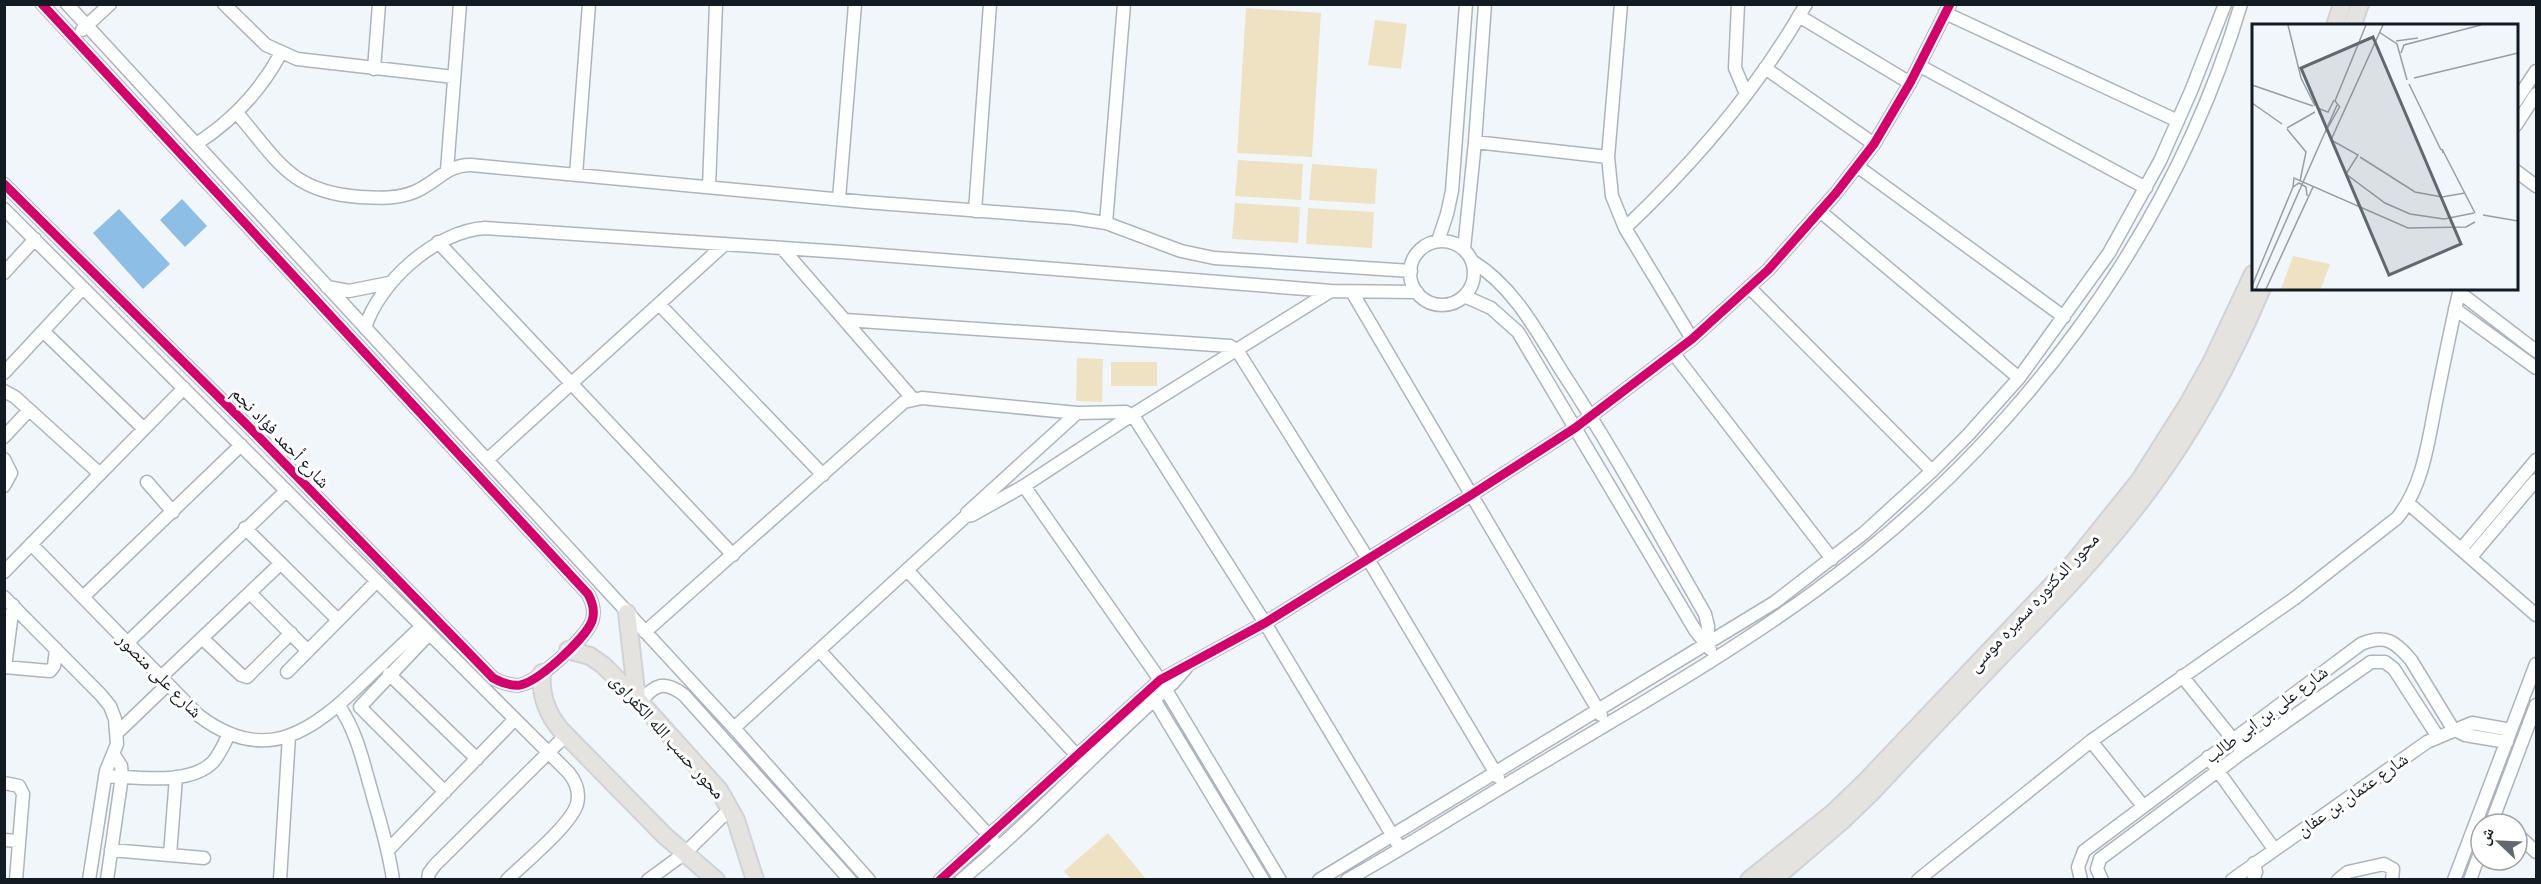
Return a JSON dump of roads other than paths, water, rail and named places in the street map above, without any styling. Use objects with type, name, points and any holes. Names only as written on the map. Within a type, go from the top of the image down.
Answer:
[{"type":"main road","points":[[2336,24],[2342,4]]},
{"type":"main road","points":[[2353,24],[2360,4]]},
{"type":"main road","name":"محور الدكتوره سميره موسى","points":[[1749,879],[1834,812],[1866,781],[2074,562],[2139,481],[2170,434],[2211,363],[2252,276]]},
{"type":"main road","name":"محور الدكتوره سميره موسى","points":[[1773,879],[1842,821],[1873,791],[2084,570],[2119,529],[2150,489],[2201,412],[2246,325],[2261,290]]},
{"type":"main road","points":[[627,613],[638,700]]},
{"type":"main road","name":"محور حسب الله الكفراوى","points":[[568,650],[597,660],[638,700],[719,790],[731,808],[755,879]]},
{"type":"main road","points":[[542,673],[542,690],[546,707],[555,722],[665,836],[716,879]]},
{"type":"street","name":"شارع أحمد فؤاد نجم","points":[[4,184],[251,429],[494,678],[506,684],[520,685],[542,673],[585,633],[594,611],[588,594],[42,4]]},
{"type":"street","points":[[67,4],[734,728],[869,879]]},
{"type":"street","points":[[74,38],[110,4]]},
{"type":"street","points":[[224,4],[257,38],[281,53],[308,62],[454,77]]},
{"type":"street","points":[[374,69],[379,4]]},
{"type":"street","points":[[447,170],[460,4]]},
{"type":"street","points":[[576,175],[589,4]]},
{"type":"street","points":[[709,187],[716,4]]},
{"type":"street","points":[[839,199],[855,4]]},
{"type":"street","points":[[975,211],[990,4]]},
{"type":"street","points":[[1106,223],[1124,4]]},
{"type":"street","points":[[1438,241],[1452,191],[1466,4]]},
{"type":"street","points":[[1464,249],[1475,142],[1485,4]]},
{"type":"street","points":[[1621,4],[1608,157],[1612,196],[1625,228],[1692,339]]},
{"type":"street","points":[[1738,4],[1735,68],[1746,94]]},
{"type":"street","points":[[1625,228],[1707,145],[1765,68],[1806,4]]},
{"type":"street","points":[[1319,879],[1775,602],[1832,560],[1932,471],[1985,417],[2019,378],[2109,252],[2146,188],[2178,121],[2224,4]]},
{"type":"street","points":[[1347,879],[1401,849],[1716,658],[1782,614],[1841,571],[1899,522],[1972,454],[2052,363],[2124,262],[2162,196],[2195,129],[2219,72],[2241,4]]},
{"type":"street","points":[[940,879],[1080,760],[1163,685],[1187,667],[1265,623],[1575,428],[1692,339],[1776,262],[1821,212],[1857,166],[1874,144],[1920,66],[1948,9],[2178,121]]},
{"type":"street","points":[[1799,16],[1910,83]]},
{"type":"street","points":[[195,144],[237,113],[266,79],[281,53]]},
{"type":"street","points":[[1920,66],[2146,188]]},
{"type":"street","points":[[1765,68],[1874,144]]},
{"type":"street","points":[[2517,100],[2535,77]]},
{"type":"street","points":[[2517,123],[2536,94]]},
{"type":"street","points":[[237,113],[292,176],[307,186],[323,192],[360,197],[398,197],[423,188],[447,170],[464,165],[1073,218],[1106,223],[1181,250],[1214,258],[1411,271]]},
{"type":"street","points":[[1475,142],[1608,157]]},
{"type":"street","points":[[1857,166],[2064,317]]},
{"type":"street","points":[[2517,172],[2536,186]]},
{"type":"street","name":"شارع أحمد فؤاد نجم","points":[[4,209],[574,780],[577,788],[577,806],[568,821],[507,879]]},
{"type":"street","points":[[1821,212],[2019,378]]},
{"type":"street","points":[[365,328],[373,309],[389,283],[438,242],[463,231],[485,228],[782,248],[1331,291],[1417,292]]},
{"type":"street","points":[[4,273],[35,239]]},
{"type":"street","points":[[271,251],[280,249],[284,241]]},
{"type":"street","points":[[1472,261],[1474,276],[1469,291],[1464,296],[1451,303],[1443,304],[1428,301],[1417,292],[1411,271],[1418,252],[1428,244],[1449,241],[1464,249],[1472,261],[1497,278],[1513,296],[1591,415],[1705,614],[1708,626],[1707,644]]},
{"type":"street","points":[[438,242],[733,555]]},
{"type":"street","points":[[487,460],[724,244]]},
{"type":"street","points":[[782,248],[914,399]]},
{"type":"street","points":[[2109,252],[2124,262]]},
{"type":"street","points":[[302,284],[305,276],[314,273]]},
{"type":"street","points":[[327,287],[349,291],[389,283]]},
{"type":"street","points":[[4,374],[83,288]]},
{"type":"street","points":[[1749,288],[1932,471]]},
{"type":"street","points":[[1927,877],[2091,741],[2295,598],[2391,524],[2408,503],[2416,483],[2428,438],[2459,290],[2536,351]]},
{"type":"street","points":[[966,516],[1024,486],[1132,415],[1331,291]]},
{"type":"street","points":[[1352,292],[1606,724]]},
{"type":"street","points":[[1464,296],[1491,308],[1510,323],[1695,630],[1716,658]]},
{"type":"street","points":[[659,304],[823,475]]},
{"type":"street","points":[[2455,309],[2535,363]]},
{"type":"street","points":[[845,320],[1230,346],[1238,350],[1368,559],[1503,786]]},
{"type":"street","points":[[44,331],[144,429]]},
{"type":"street","points":[[1674,354],[1832,560]]},
{"type":"street","points":[[4,572],[184,388]]},
{"type":"street","points":[[4,392],[30,410],[100,474]]},
{"type":"street","points":[[645,632],[898,406],[914,399],[1077,413],[1126,412],[1132,415],[1265,623],[1401,849]]},
{"type":"street","points":[[4,437],[30,410]]},
{"type":"street","points":[[734,728],[908,571],[969,511],[1077,413]]},
{"type":"street","points":[[83,597],[241,445]]},
{"type":"street","points":[[4,459],[11,473],[4,486]]},
{"type":"street","points":[[2467,553],[2508,504],[2536,460]]},
{"type":"street","points":[[2508,504],[2536,480]]},
{"type":"street","points":[[147,482],[172,512]]},
{"type":"street","points":[[1024,486],[1163,685],[1280,879]]},
{"type":"street","points":[[128,643],[286,490]]},
{"type":"street","points":[[2408,503],[2536,615]]},
{"type":"street","points":[[245,528],[338,621]]},
{"type":"street","name":"شارع على منصور","points":[[31,544],[198,715],[213,726],[230,734],[262,740],[289,736],[307,729],[339,706],[426,630]]},
{"type":"street","points":[[118,732],[202,638],[280,564]]},
{"type":"street","points":[[908,571],[1080,760]]},
{"type":"street","points":[[287,672],[377,581]]},
{"type":"street","points":[[250,593],[308,651]]},
{"type":"street","points":[[9,601],[5,667],[50,671],[54,666],[56,649]]},
{"type":"street","points":[[9,601],[110,706],[118,732],[114,755],[107,765],[89,879]]},
{"type":"street","points":[[1775,602],[1782,614]]},
{"type":"street","points":[[426,630],[361,703],[361,708],[445,792]]},
{"type":"street","points":[[202,638],[241,675],[247,676],[291,633]]},
{"type":"street","name":"شارع على بن ابى طالب","points":[[2080,879],[2078,867],[2084,851],[2232,738],[2361,644],[2379,639],[2395,644],[2411,660],[2453,729]]},
{"type":"street","points":[[819,650],[1000,848]]},
{"type":"street","name":"شارع على بن ابى طالب","points":[[2102,879],[2097,869],[2100,859],[2243,752],[2371,662],[2385,662],[2394,669],[2438,737]]},
{"type":"street","points":[[2454,879],[2536,664]]},
{"type":"street","points":[[389,674],[477,759]]},
{"type":"street","points":[[2182,676],[2243,752]]},
{"type":"street","points":[[638,700],[658,686],[669,686],[684,695],[850,879]]},
{"type":"street","points":[[1152,695],[1263,879]]},
{"type":"street","points":[[2496,812],[2536,705]]},
{"type":"street","points":[[339,706],[355,735],[388,850],[393,879]]},
{"type":"street","points":[[388,850],[514,719]]},
{"type":"street","name":"شارع عثمان بن عفان","points":[[2232,879],[2352,793],[2453,729],[2474,723],[2509,736]]},
{"type":"street","points":[[105,776],[176,777],[195,774],[212,763],[230,734]]},
{"type":"street","points":[[428,879],[431,869],[566,735]]},
{"type":"street","points":[[280,879],[289,736]]},
{"type":"street","points":[[2091,741],[2142,806]]},
{"type":"street","points":[[107,879],[122,776],[121,766],[114,755]]},
{"type":"street","points":[[2208,757],[2274,849]]},
{"type":"street","points":[[962,879],[1000,848],[1080,760]]},
{"type":"street","points":[[170,855],[176,777]]},
{"type":"street","points":[[4,783],[19,786],[23,794],[16,879]]},
{"type":"street","points":[[648,879],[685,853],[731,808]]},
{"type":"street","points":[[4,840],[19,841]]},
{"type":"street","points":[[111,850],[204,858]]},
{"type":"street","points":[[2253,879],[2256,872],[2254,863]]},
{"type":"street","points":[[2338,879],[2348,873],[2362,874],[2388,864],[2394,871],[2392,879]]},
{"type":"water","points":[[182,199],[207,226],[185,247],[160,220]]},
{"type":"water","points":[[119,209],[170,264],[143,289],[93,233]]}]
